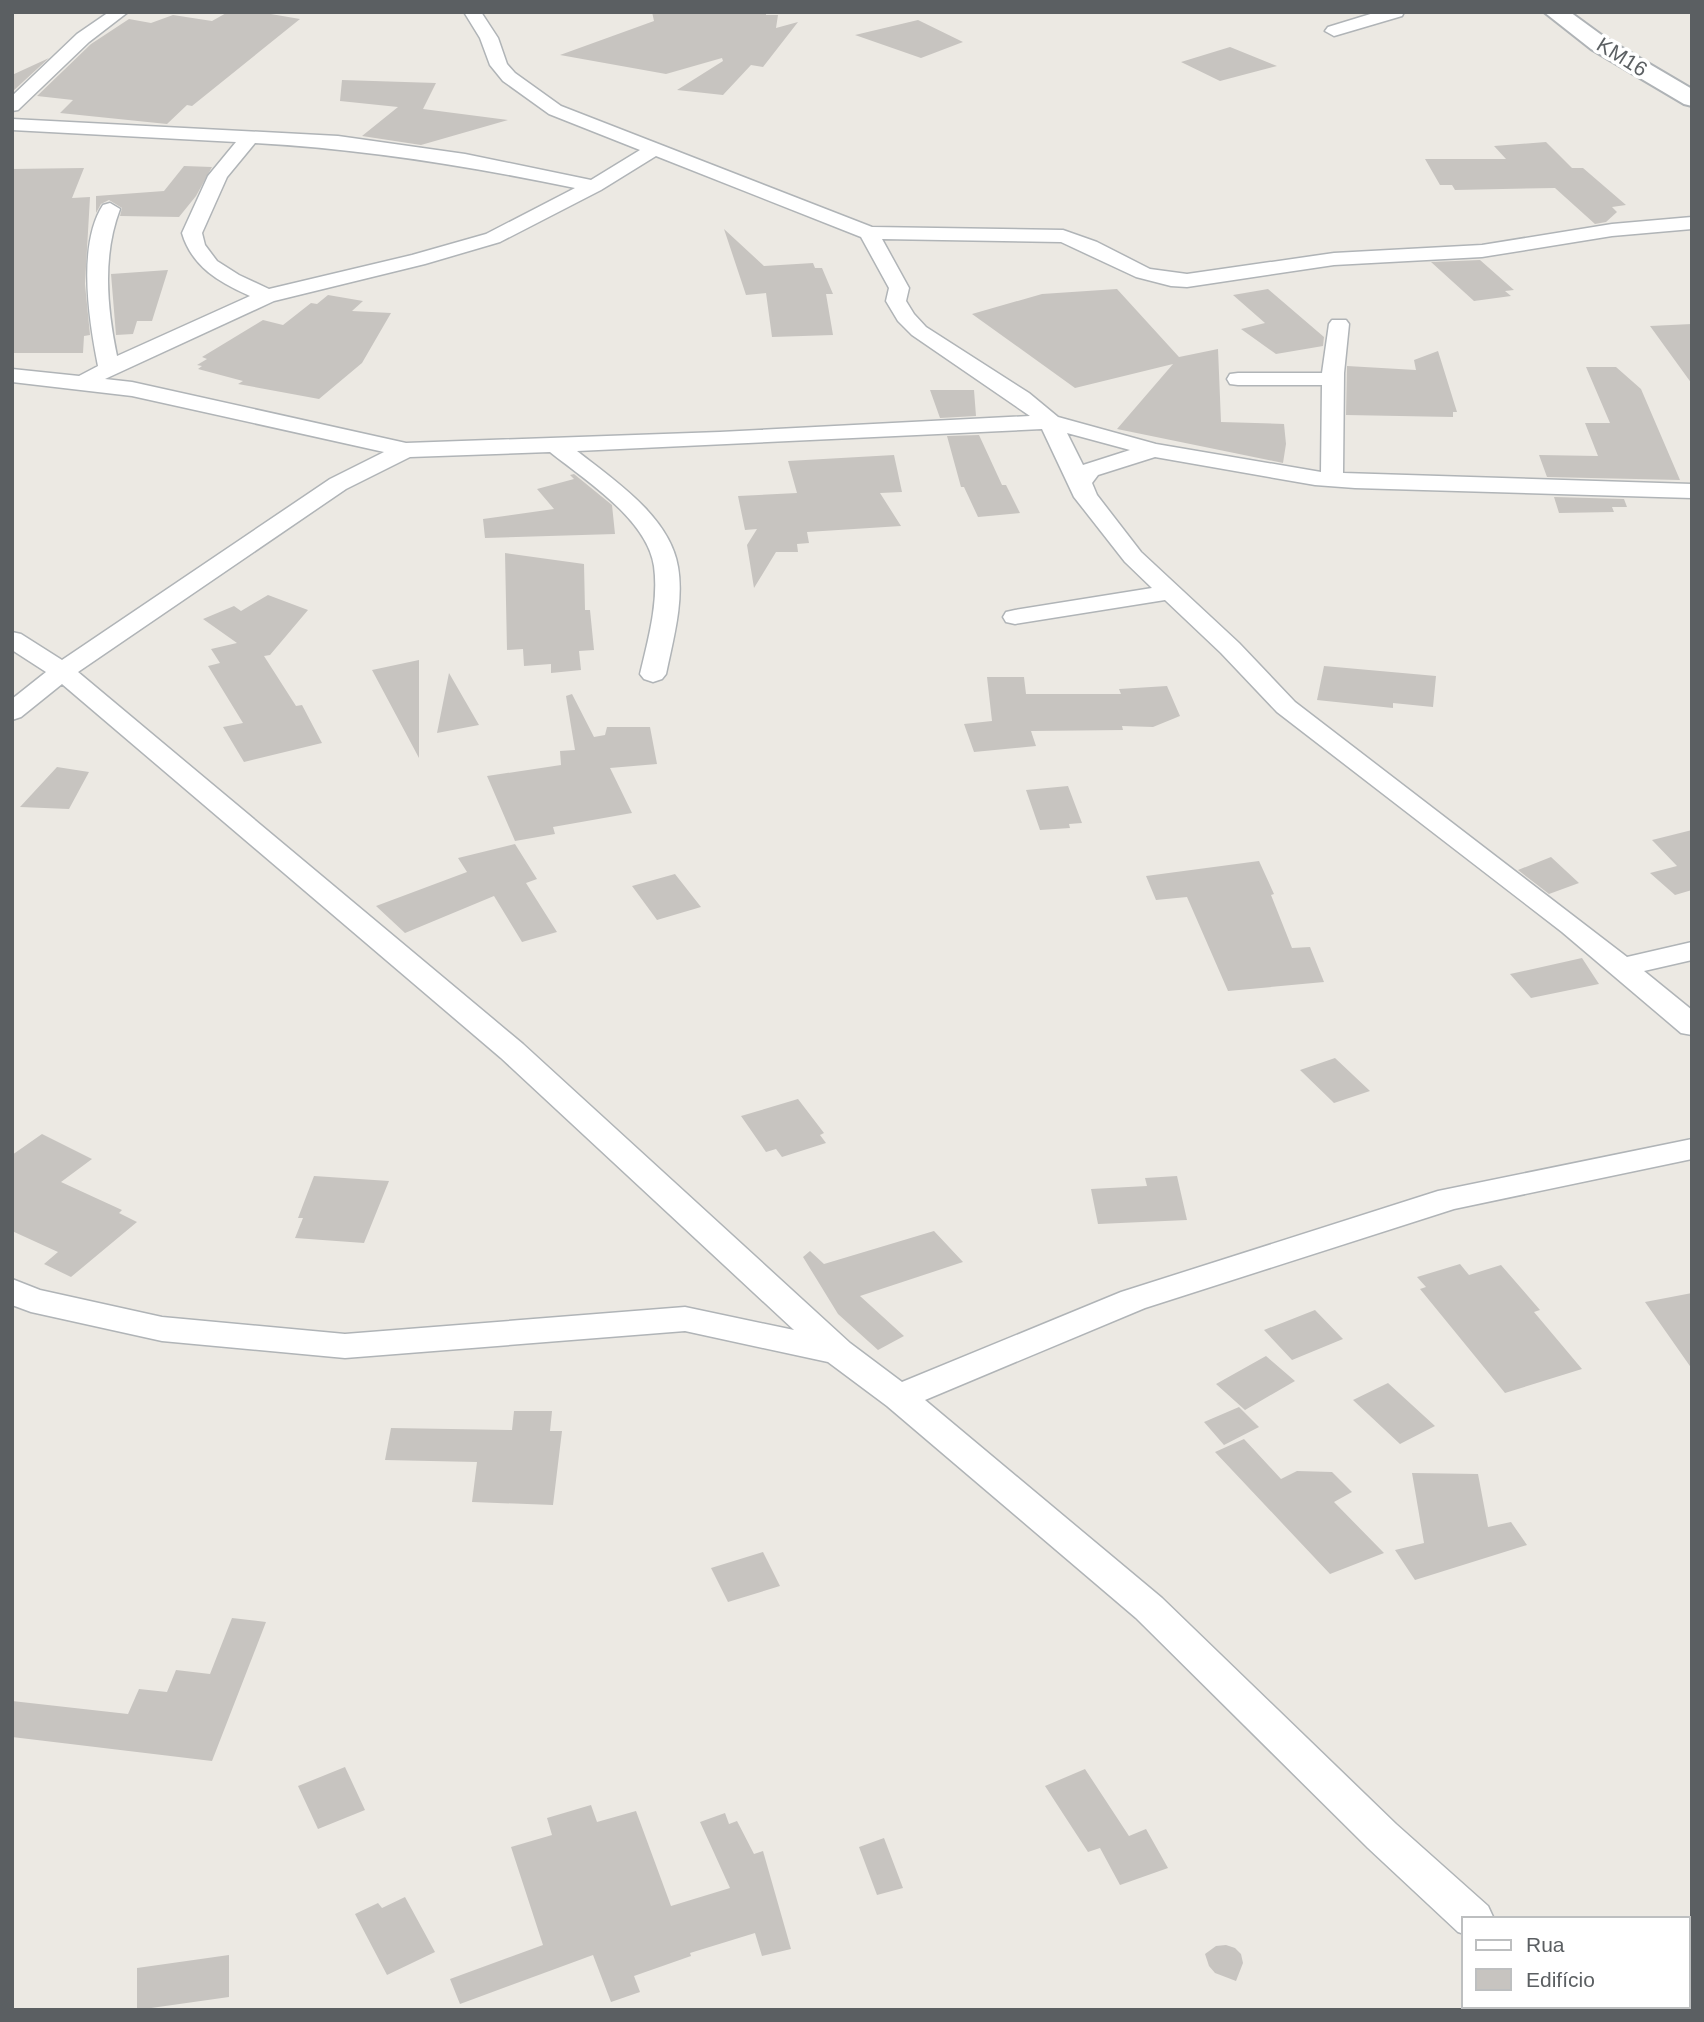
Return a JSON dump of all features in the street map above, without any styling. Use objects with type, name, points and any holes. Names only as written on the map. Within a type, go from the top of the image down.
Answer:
[{"type":"street","points":[[12,106],[83,38],[120,12]]},
{"type":"street","points":[[472,12],[489,38],[499,65],[539,102],[869,233],[1063,236],[1152,275],[1182,280],[1335,258],[1428,257],[1483,251],[1609,229],[1692,223]]},
{"type":"street","points":[[1334,31],[1396,12]]},
{"type":"street","name":"KM16","points":[[1555,12],[1599,44],[1692,99]]},
{"type":"street","points":[[12,124],[251,136],[389,148],[594,187]]},
{"type":"street","points":[[251,136],[218,176],[192,233],[193,242],[202,258],[219,272],[267,296]]},
{"type":"street","points":[[87,381],[109,368],[267,296],[418,260],[493,238],[594,187],[654,149]]},
{"type":"street","points":[[109,368],[104,345],[98,250],[102,225],[110,209]]},
{"type":"street","points":[[869,233],[899,288],[896,301],[912,324],[1021,398],[1050,422],[1086,496],[1103,514],[1133,557],[1286,707],[1572,926],[1692,1026]]},
{"type":"street","points":[[1332,480],[1333,379],[1339,324]]},
{"type":"street","points":[[12,374],[132,388],[406,450],[1050,422],[1154,450],[1332,480],[1692,491]]},
{"type":"street","points":[[1238,379],[1333,379]]},
{"type":"street","points":[[556,445],[637,513],[658,544],[667,565],[665,606],[653,674]]},
{"type":"street","points":[[12,712],[62,671],[338,484],[406,450]]},
{"type":"street","points":[[1080,482],[1090,470],[1154,450]]},
{"type":"street","points":[[1015,617],[1170,592]]},
{"type":"street","points":[[12,639],[62,671],[512,1051],[838,1352],[898,1397],[1149,1608],[1382,1836],[1471,1917]]},
{"type":"street","points":[[1621,967],[1692,951]]},
{"type":"street","points":[[898,1397],[1133,1300],[1449,1199],[1692,1149]]},
{"type":"street","points":[[12,1290],[31,1300],[162,1329],[345,1346],[685,1320],[838,1352]]},
{"type":"building","points":[[228,12],[259,12],[300,19],[192,106],[187,105],[167,124],[60,113],[73,100],[37,96],[91,44],[129,19],[151,23],[173,15],[212,21]]},
{"type":"building","points":[[652,12],[766,12],[766,15],[778,15],[776,28],[798,22],[763,67],[751,65],[723,95],[677,90],[723,61],[722,58],[666,74],[560,55],[654,21]]},
{"type":"building","points":[[918,20],[963,42],[921,58],[855,35]]},
{"type":"building","points":[[1230,47],[1277,66],[1220,81],[1181,62]]},
{"type":"building","points":[[49,58],[12,92],[12,75]]},
{"type":"building","points":[[342,80],[436,83],[423,109],[508,120],[421,145],[362,136],[398,107],[340,101]]},
{"type":"building","points":[[1546,142],[1572,168],[1583,168],[1626,205],[1612,207],[1617,212],[1606,222],[1595,224],[1555,188],[1455,190],[1452,185],[1440,185],[1425,159],[1506,159],[1494,146]]},
{"type":"building","points":[[184,166],[212,167],[196,196],[179,217],[120,216],[122,208],[109,200],[101,204],[96,213],[96,196],[164,191]]},
{"type":"building","points":[[84,168],[72,198],[90,197],[85,284],[90,335],[84,336],[83,353],[12,353],[12,169]]},
{"type":"building","points":[[724,229],[764,266],[813,263],[815,268],[822,268],[833,294],[826,294],[833,335],[772,337],[766,293],[746,295]]},
{"type":"building","points":[[1480,260],[1514,290],[1505,291],[1511,296],[1474,301],[1431,262]]},
{"type":"building","points":[[168,270],[152,321],[137,321],[133,334],[116,335],[111,274]]},
{"type":"building","points":[[1117,289],[1179,357],[1218,349],[1221,422],[1284,424],[1286,444],[1283,463],[1117,429],[1173,364],[1075,388],[972,314],[1042,294]]},
{"type":"building","points":[[1268,289],[1324,337],[1323,346],[1276,354],[1241,329],[1265,323],[1233,295]]},
{"type":"building","points":[[328,295],[363,301],[352,311],[391,313],[362,363],[319,399],[238,384],[243,381],[198,369],[202,366],[197,365],[207,359],[202,357],[263,320],[283,325],[311,303],[317,304]]},
{"type":"building","points":[[1692,324],[1692,384],[1650,326]]},
{"type":"building","points":[[1438,351],[1457,412],[1453,412],[1453,417],[1346,415],[1347,366],[1416,370],[1414,360]]},
{"type":"building","points":[[1586,367],[1616,367],[1641,389],[1680,480],[1547,477],[1539,455],[1598,456],[1585,423],[1610,423]]},
{"type":"building","points":[[930,390],[974,390],[976,416],[940,418]]},
{"type":"building","points":[[979,435],[1002,485],[1006,485],[1020,513],[978,517],[964,487],[961,487],[947,436]]},
{"type":"building","points":[[894,455],[902,492],[880,493],[901,526],[807,532],[809,543],[797,544],[798,552],[776,552],[754,588],[747,545],[757,529],[745,530],[738,496],[797,493],[788,461]]},
{"type":"building","points":[[574,474],[612,505],[615,534],[485,538],[483,519],[554,509],[537,489],[574,479],[570,475]]},
{"type":"building","points":[[1554,497],[1624,499],[1627,507],[1612,507],[1614,512],[1559,513]]},
{"type":"building","points":[[505,553],[584,564],[585,610],[590,610],[594,650],[579,651],[581,670],[551,673],[551,664],[524,666],[523,649],[507,650]]},
{"type":"building","points":[[268,595],[308,610],[270,655],[264,656],[296,706],[302,705],[322,743],[244,762],[223,727],[243,723],[208,666],[220,663],[211,649],[237,643],[203,619],[234,606],[241,611]]},
{"type":"building","points":[[419,660],[419,758],[372,670]]},
{"type":"building","points":[[1324,666],[1436,676],[1433,707],[1393,703],[1393,708],[1317,700]]},
{"type":"building","points":[[449,673],[479,725],[437,733]]},
{"type":"building","points":[[987,677],[1024,677],[1026,694],[1121,694],[1119,689],[1167,686],[1180,716],[1153,727],[1031,731],[1036,746],[974,752],[964,724],[992,721]]},
{"type":"building","points":[[572,694],[594,737],[605,735],[607,727],[650,727],[657,764],[610,768],[632,813],[553,827],[555,834],[515,841],[487,776],[561,765],[560,751],[575,750],[566,696]]},
{"type":"building","points":[[57,767],[89,772],[69,809],[20,807]]},
{"type":"building","points":[[1068,786],[1082,823],[1069,824],[1070,828],[1040,830],[1026,790]]},
{"type":"building","points":[[1692,830],[1692,890],[1675,895],[1650,873],[1677,866],[1652,840]]},
{"type":"building","points":[[515,844],[537,879],[526,883],[557,932],[522,942],[494,896],[405,933],[376,906],[467,872],[458,858]]},
{"type":"building","points":[[1551,857],[1579,883],[1549,894],[1518,870]]},
{"type":"building","points":[[1259,861],[1274,894],[1271,895],[1292,948],[1310,947],[1324,982],[1228,991],[1187,897],[1156,900],[1146,876]]},
{"type":"building","points":[[675,874],[701,907],[657,920],[632,886]]},
{"type":"building","points":[[1582,958],[1599,984],[1531,998],[1510,974]]},
{"type":"building","points":[[1335,1058],[1370,1091],[1334,1103],[1300,1070]]},
{"type":"building","points":[[798,1099],[824,1133],[820,1135],[826,1143],[782,1157],[776,1149],[766,1152],[741,1116]]},
{"type":"building","points":[[42,1134],[92,1159],[61,1182],[122,1210],[119,1213],[137,1222],[71,1277],[44,1264],[58,1252],[12,1231],[12,1155]]},
{"type":"building","points":[[314,1176],[389,1181],[364,1243],[295,1238],[303,1218],[298,1218]]},
{"type":"building","points":[[1177,1176],[1187,1220],[1098,1224],[1091,1189],[1147,1186],[1145,1178]]},
{"type":"building","points":[[934,1231],[963,1262],[860,1296],[904,1336],[878,1350],[838,1314],[803,1257],[810,1251],[824,1264]]},
{"type":"building","points":[[1460,1264],[1469,1275],[1501,1265],[1540,1310],[1534,1312],[1582,1369],[1505,1393],[1420,1289],[1426,1287],[1417,1277]]},
{"type":"building","points":[[1692,1293],[1692,1369],[1645,1302]]},
{"type":"building","points":[[1315,1310],[1343,1339],[1292,1360],[1264,1330]]},
{"type":"building","points":[[1266,1356],[1295,1381],[1245,1410],[1216,1384]]},
{"type":"building","points":[[1388,1383],[1435,1426],[1400,1444],[1353,1400]]},
{"type":"building","points":[[1239,1407],[1259,1427],[1224,1445],[1204,1422]]},
{"type":"building","points":[[514,1411],[552,1411],[550,1431],[562,1431],[553,1505],[472,1502],[477,1462],[385,1460],[391,1428],[512,1430]]},
{"type":"building","points":[[1244,1439],[1281,1479],[1297,1471],[1332,1472],[1352,1492],[1334,1502],[1384,1553],[1330,1574],[1215,1452]]},
{"type":"building","points":[[1412,1473],[1478,1474],[1488,1527],[1511,1522],[1527,1545],[1415,1580],[1395,1550],[1424,1543]]},
{"type":"building","points":[[763,1552],[780,1586],[728,1602],[711,1568]]},
{"type":"building","points":[[232,1618],[266,1622],[212,1761],[12,1737],[12,1701],[128,1714],[139,1689],[167,1692],[176,1670],[210,1674]]},
{"type":"building","points":[[345,1767],[365,1810],[318,1829],[298,1786]]},
{"type":"building","points":[[1085,1769],[1129,1836],[1146,1829],[1168,1868],[1120,1885],[1100,1848],[1088,1852],[1045,1786]]},
{"type":"building","points":[[591,1805],[597,1822],[636,1811],[671,1906],[730,1888],[700,1822],[725,1813],[729,1824],[737,1821],[754,1854],[763,1851],[791,1949],[762,1956],[755,1933],[690,1953],[691,1956],[634,1976],[640,1992],[611,2002],[593,1955],[460,2004],[450,1979],[543,1945],[511,1847],[552,1835],[547,1818]]},
{"type":"building","points":[[884,1838],[903,1888],[877,1895],[859,1847]]},
{"type":"building","points":[[405,1897],[435,1952],[387,1975],[355,1914],[378,1903],[382,1908]]},
{"type":"building","points":[[1226,1945],[1241,1954],[1243,1963],[1236,1981],[1215,1973],[1205,1954],[1216,1946]]},
{"type":"building","points":[[229,1955],[229,1997],[137,2010],[137,1968]]}]
